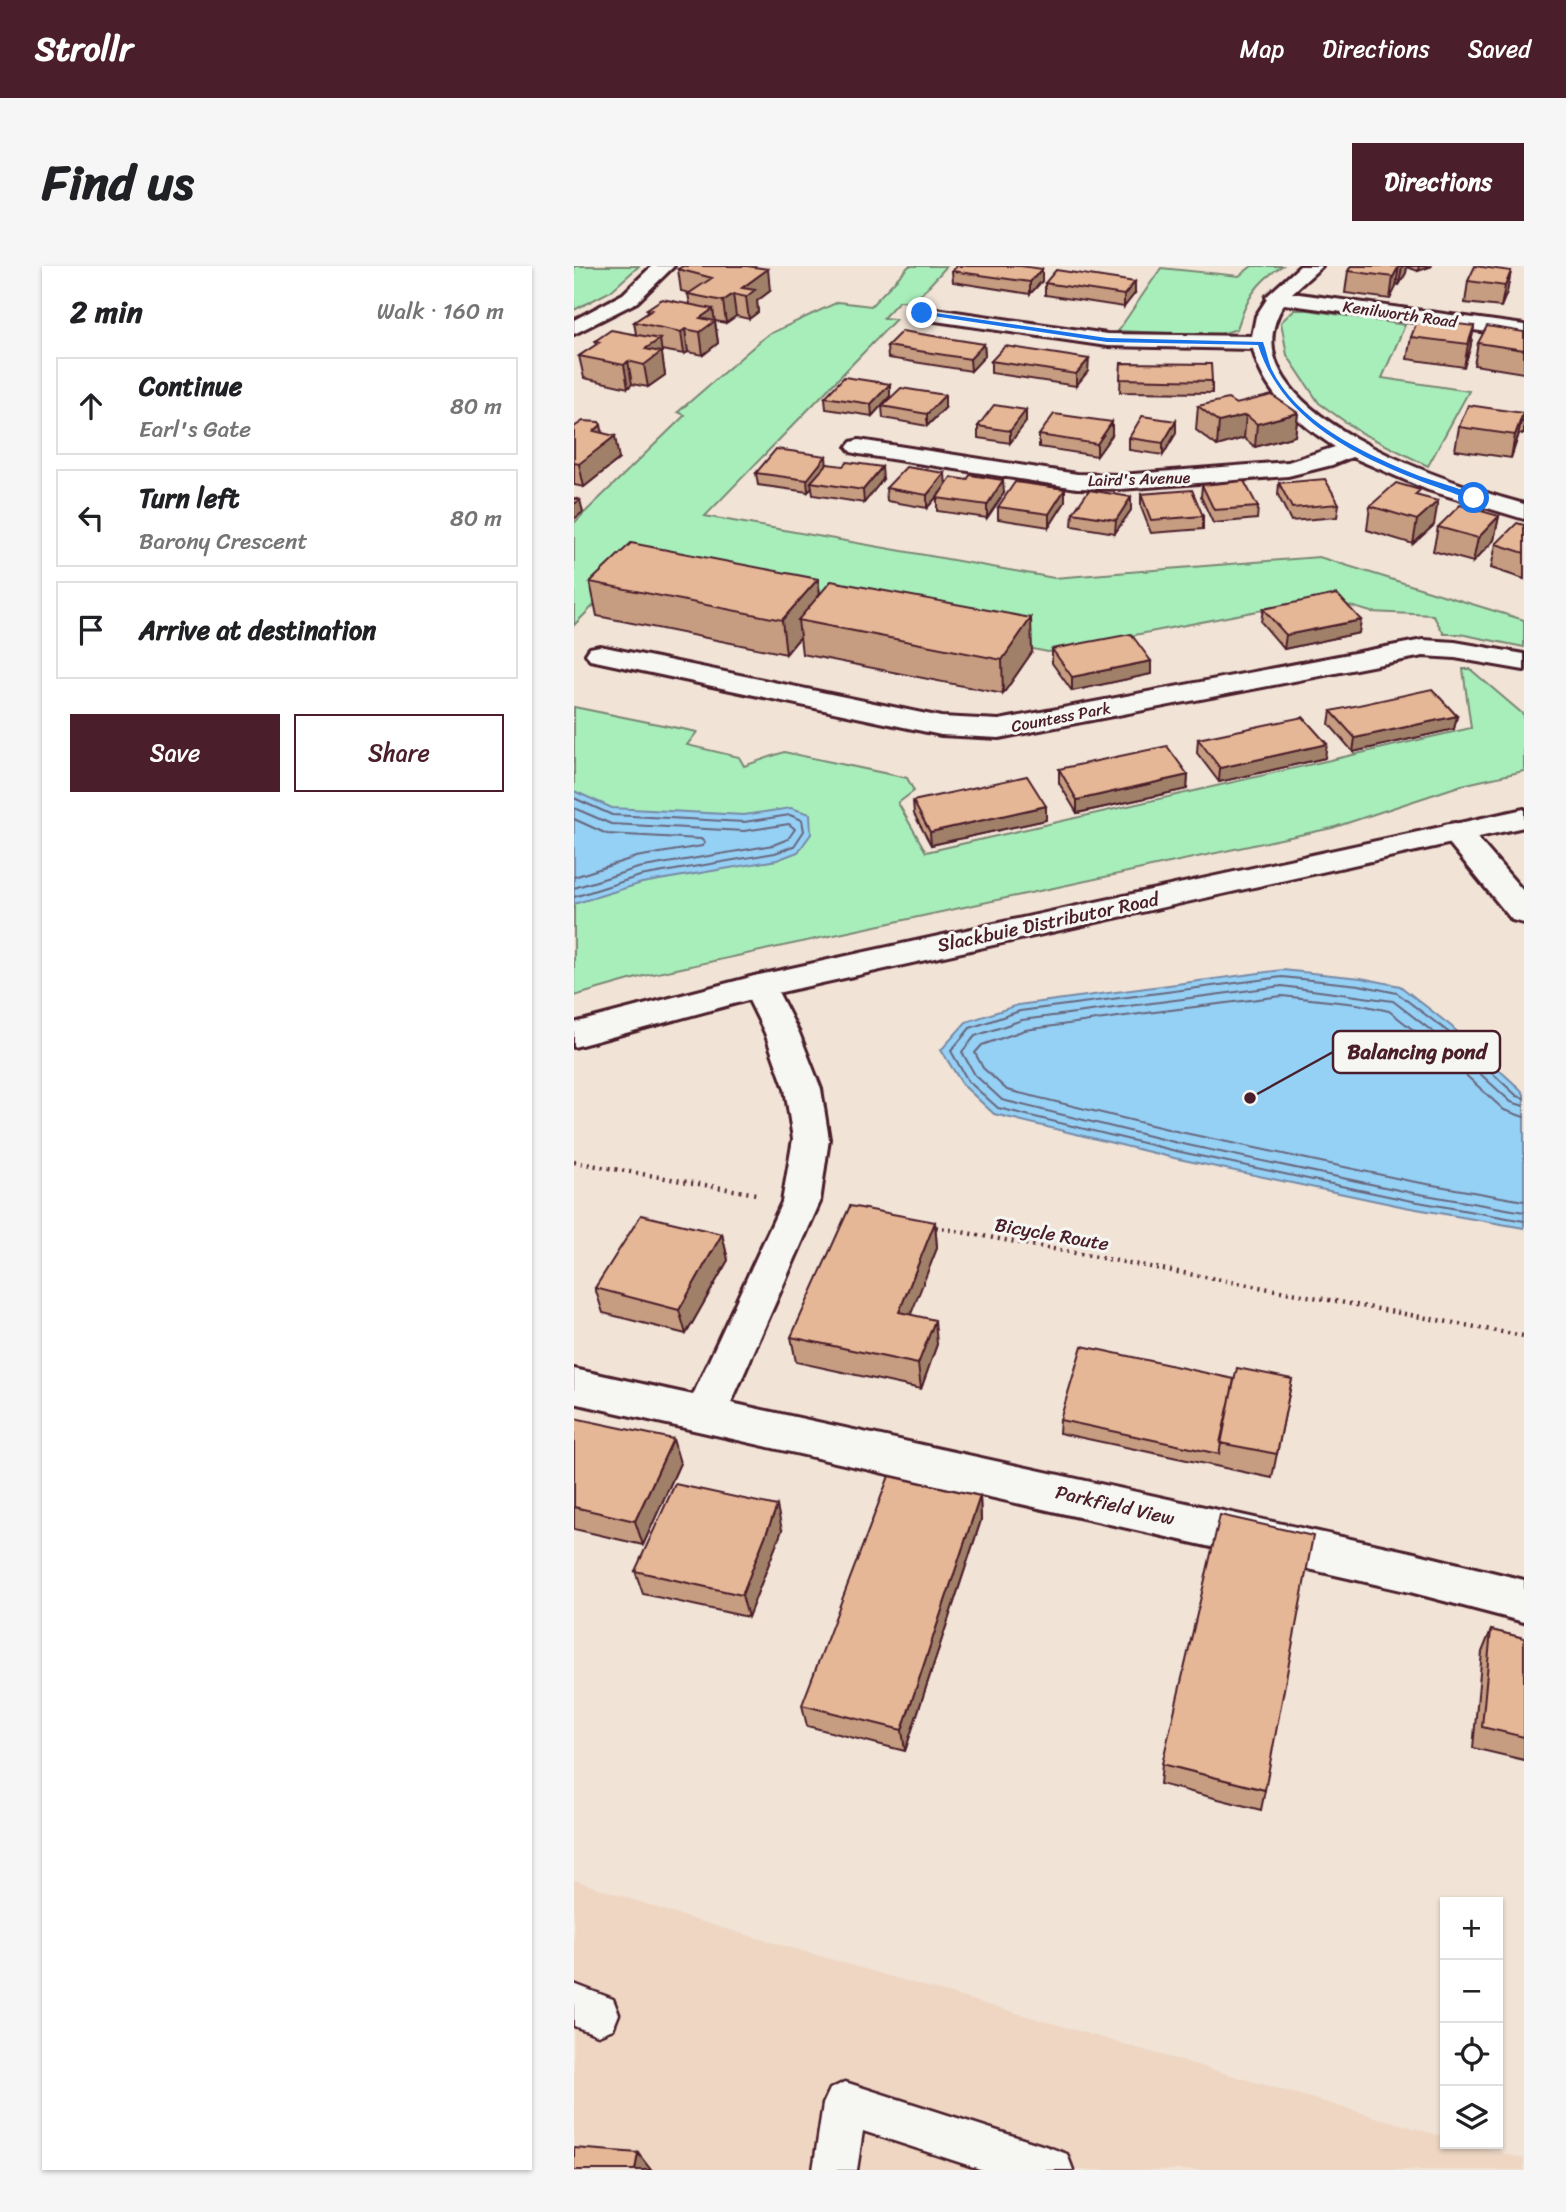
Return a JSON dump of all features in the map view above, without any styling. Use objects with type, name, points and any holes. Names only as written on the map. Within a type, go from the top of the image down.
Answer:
[{"type":"street","points":[[574,328],[630,298],[664,266]]},
{"type":"street","points":[[1311,266],[1286,285],[1263,320],[1260,343],[1268,368],[1287,396],[1315,422],[1353,449],[1410,475],[1524,512]]},
{"type":"street","name":"Kenilworth Road","points":[[1276,297],[1524,331]]},
{"type":"street","points":[[922,313],[1107,340],[1260,343]]},
{"type":"street","points":[[922,457],[942,433]]},
{"type":"street","name":"Laird's Avenue","points":[[859,447],[1077,481],[1121,482],[1288,469],[1353,449]]},
{"type":"street","name":"Countess Park","points":[[600,654],[941,726],[999,729],[1423,648],[1455,650],[1524,662]]},
{"type":"street","name":"Slackbuie Distributor Road","points":[[574,1035],[759,986],[1524,818]]},
{"type":"street","points":[[1455,832],[1524,913]]},
{"type":"street","points":[[706,1413],[801,1202],[811,1139],[803,1089],[782,1033],[759,986]]},
{"type":"street","name":"Parkfield View","points":[[574,1386],[706,1413],[1410,1572],[1524,1601]]},
{"type":"lane","points":[[835,2170],[845,2104],[1051,2170]]},
{"type":"path","points":[[574,1162],[801,1202]]},
{"type":"path","name":"Bicycle Route","points":[[921,1225],[1524,1336]]},
{"type":"shaded area","points":[[574,1880],[688,1918],[1440,2136],[1440,2149],[1488,2149],[1524,2159],[1524,2170],[574,2170]]},
{"type":"green space","points":[[574,266],[639,266],[611,291],[574,310]]},
{"type":"green space","points":[[909,266],[947,266],[914,302],[899,301],[883,318],[896,319],[705,516],[1054,578],[1319,557],[1524,620],[1524,647],[1460,634],[1444,634],[1433,615],[1371,612],[1323,598],[1048,652],[630,569],[574,625],[574,523],[685,415],[678,412],[767,335],[838,302],[871,306]]},
{"type":"green space","points":[[1252,266],[1282,266],[1253,293],[1237,329],[1218,335],[1118,331],[1161,268],[1239,276]]},
{"type":"green space","points":[[1294,310],[1405,325],[1382,378],[1469,391],[1428,466],[1361,433],[1319,403],[1287,355],[1281,322]]},
{"type":"green space","points":[[1463,669],[1470,669],[1524,715],[1524,771],[1462,785],[1332,828],[644,976],[574,996],[574,707],[697,732],[687,745],[739,757],[744,766],[784,752],[907,778],[914,791],[898,803],[926,852],[1471,728]]},
{"type":"water","points":[[574,791],[612,808],[744,815],[791,808],[810,814],[811,834],[798,852],[777,860],[642,883],[574,904]]},
{"type":"water","points":[[1282,970],[1361,978],[1400,986],[1451,1026],[1520,1089],[1524,1094],[1524,1228],[1405,1207],[1174,1158],[994,1114],[963,1085],[941,1050],[966,1022],[1018,1005]]},
{"type":"building","points":[[683,266],[747,266],[768,269],[742,288],[755,290],[746,297],[733,294],[723,301],[688,294],[712,278],[678,269]]},
{"type":"building","points":[[957,266],[1021,266],[1042,269],[1030,282],[952,271]]},
{"type":"building","points":[[1351,266],[1399,266],[1393,277],[1348,271]]},
{"type":"building","points":[[1475,266],[1511,271],[1505,286],[1468,281]]},
{"type":"building","points":[[1056,270],[1135,282],[1124,295],[1045,283]]},
{"type":"building","points":[[662,299],[713,309],[700,318],[715,321],[700,332],[685,329],[681,332],[634,322],[652,310],[647,309]]},
{"type":"building","points":[[1418,319],[1474,326],[1468,344],[1411,337]]},
{"type":"building","points":[[1487,326],[1524,332],[1524,350],[1478,343]]},
{"type":"building","points":[[611,330],[660,339],[645,349],[661,352],[644,365],[628,361],[624,365],[579,356],[600,342],[595,341]]},
{"type":"building","points":[[902,331],[984,344],[970,359],[887,346]]},
{"type":"building","points":[[1005,346],[1089,359],[1076,374],[991,361]]},
{"type":"building","points":[[1121,363],[1211,364],[1212,381],[1120,379]]},
{"type":"building","points":[[844,377],[890,384],[871,404],[825,397]]},
{"type":"building","points":[[901,388],[945,395],[927,414],[882,406]]},
{"type":"building","points":[[1272,395],[1298,413],[1257,424],[1246,415],[1219,422],[1198,406],[1228,399],[1236,404]]},
{"type":"building","points":[[994,405],[1026,410],[1010,431],[978,426]]},
{"type":"building","points":[[1468,405],[1523,413],[1515,435],[1459,427]]},
{"type":"building","points":[[1054,414],[1112,422],[1097,444],[1039,435]]},
{"type":"building","points":[[1142,416],[1176,421],[1163,443],[1129,438]]},
{"type":"building","points":[[583,421],[599,422],[601,425],[594,431],[615,436],[579,464],[574,463],[574,427]]},
{"type":"building","points":[[776,449],[826,456],[807,480],[756,473]]},
{"type":"building","points":[[847,462],[882,467],[863,490],[811,482],[827,464],[843,466]]},
{"type":"building","points":[[906,467],[945,473],[927,495],[886,488]]},
{"type":"building","points":[[970,475],[1003,480],[987,505],[937,498],[951,477],[967,480]]},
{"type":"building","points":[[1325,479],[1339,504],[1292,508],[1279,483]]},
{"type":"building","points":[[1244,481],[1258,507],[1214,510],[1202,485]]},
{"type":"building","points":[[1015,482],[1065,489],[1049,514],[998,507]]},
{"type":"building","points":[[1396,483],[1420,490],[1415,495],[1438,501],[1417,520],[1370,506]]},
{"type":"building","points":[[1089,490],[1131,497],[1116,520],[1073,513]]},
{"type":"building","points":[[1192,490],[1203,516],[1151,520],[1141,494]]},
{"type":"building","points":[[1460,505],[1499,516],[1478,538],[1438,527]]},
{"type":"building","points":[[1517,523],[1524,525],[1524,553],[1496,544]]},
{"type":"building","points":[[631,543],[818,579],[782,620],[590,582]]},
{"type":"building","points":[[831,581],[1031,618],[1002,660],[798,620]]},
{"type":"building","points":[[1337,594],[1361,620],[1286,635],[1263,609]]},
{"type":"building","points":[[1131,634],[1151,661],[1072,677],[1052,649]]},
{"type":"building","points":[[1432,689],[1457,716],[1355,738],[1331,711]]},
{"type":"building","points":[[1303,717],[1327,744],[1220,768],[1198,739]]},
{"type":"building","points":[[1167,746],[1188,775],[1077,800],[1059,769]]},
{"type":"building","points":[[1027,776],[1046,806],[930,832],[913,801]]},
{"type":"building","points":[[850,1206],[935,1222],[899,1312],[935,1320],[918,1364],[791,1337]]},
{"type":"building","points":[[641,1215],[722,1234],[679,1310],[595,1288]]},
{"type":"building","points":[[1082,1346],[1234,1379],[1219,1454],[1060,1420]]},
{"type":"building","points":[[1237,1368],[1292,1379],[1277,1454],[1220,1443]]},
{"type":"building","points":[[574,1418],[673,1439],[635,1521],[574,1507]]},
{"type":"building","points":[[889,1476],[980,1496],[902,1730],[802,1705]]},
{"type":"building","points":[[675,1484],[777,1506],[742,1595],[635,1571]]},
{"type":"building","points":[[1220,1515],[1313,1536],[1265,1790],[1162,1764]]},
{"type":"building","points":[[1491,1630],[1524,1638],[1524,1737],[1482,1727]]},
{"type":"building","points":[[574,2148],[638,2153],[635,2170],[574,2170]]},
{"type":"place","name":"Balancing pond","points":[[1250,1098]]},
{"type":"route","points":[[922,313],[1107,340],[1260,343],[1268,368],[1287,396],[1315,422],[1353,449],[1410,475],[1474,498]]}]
